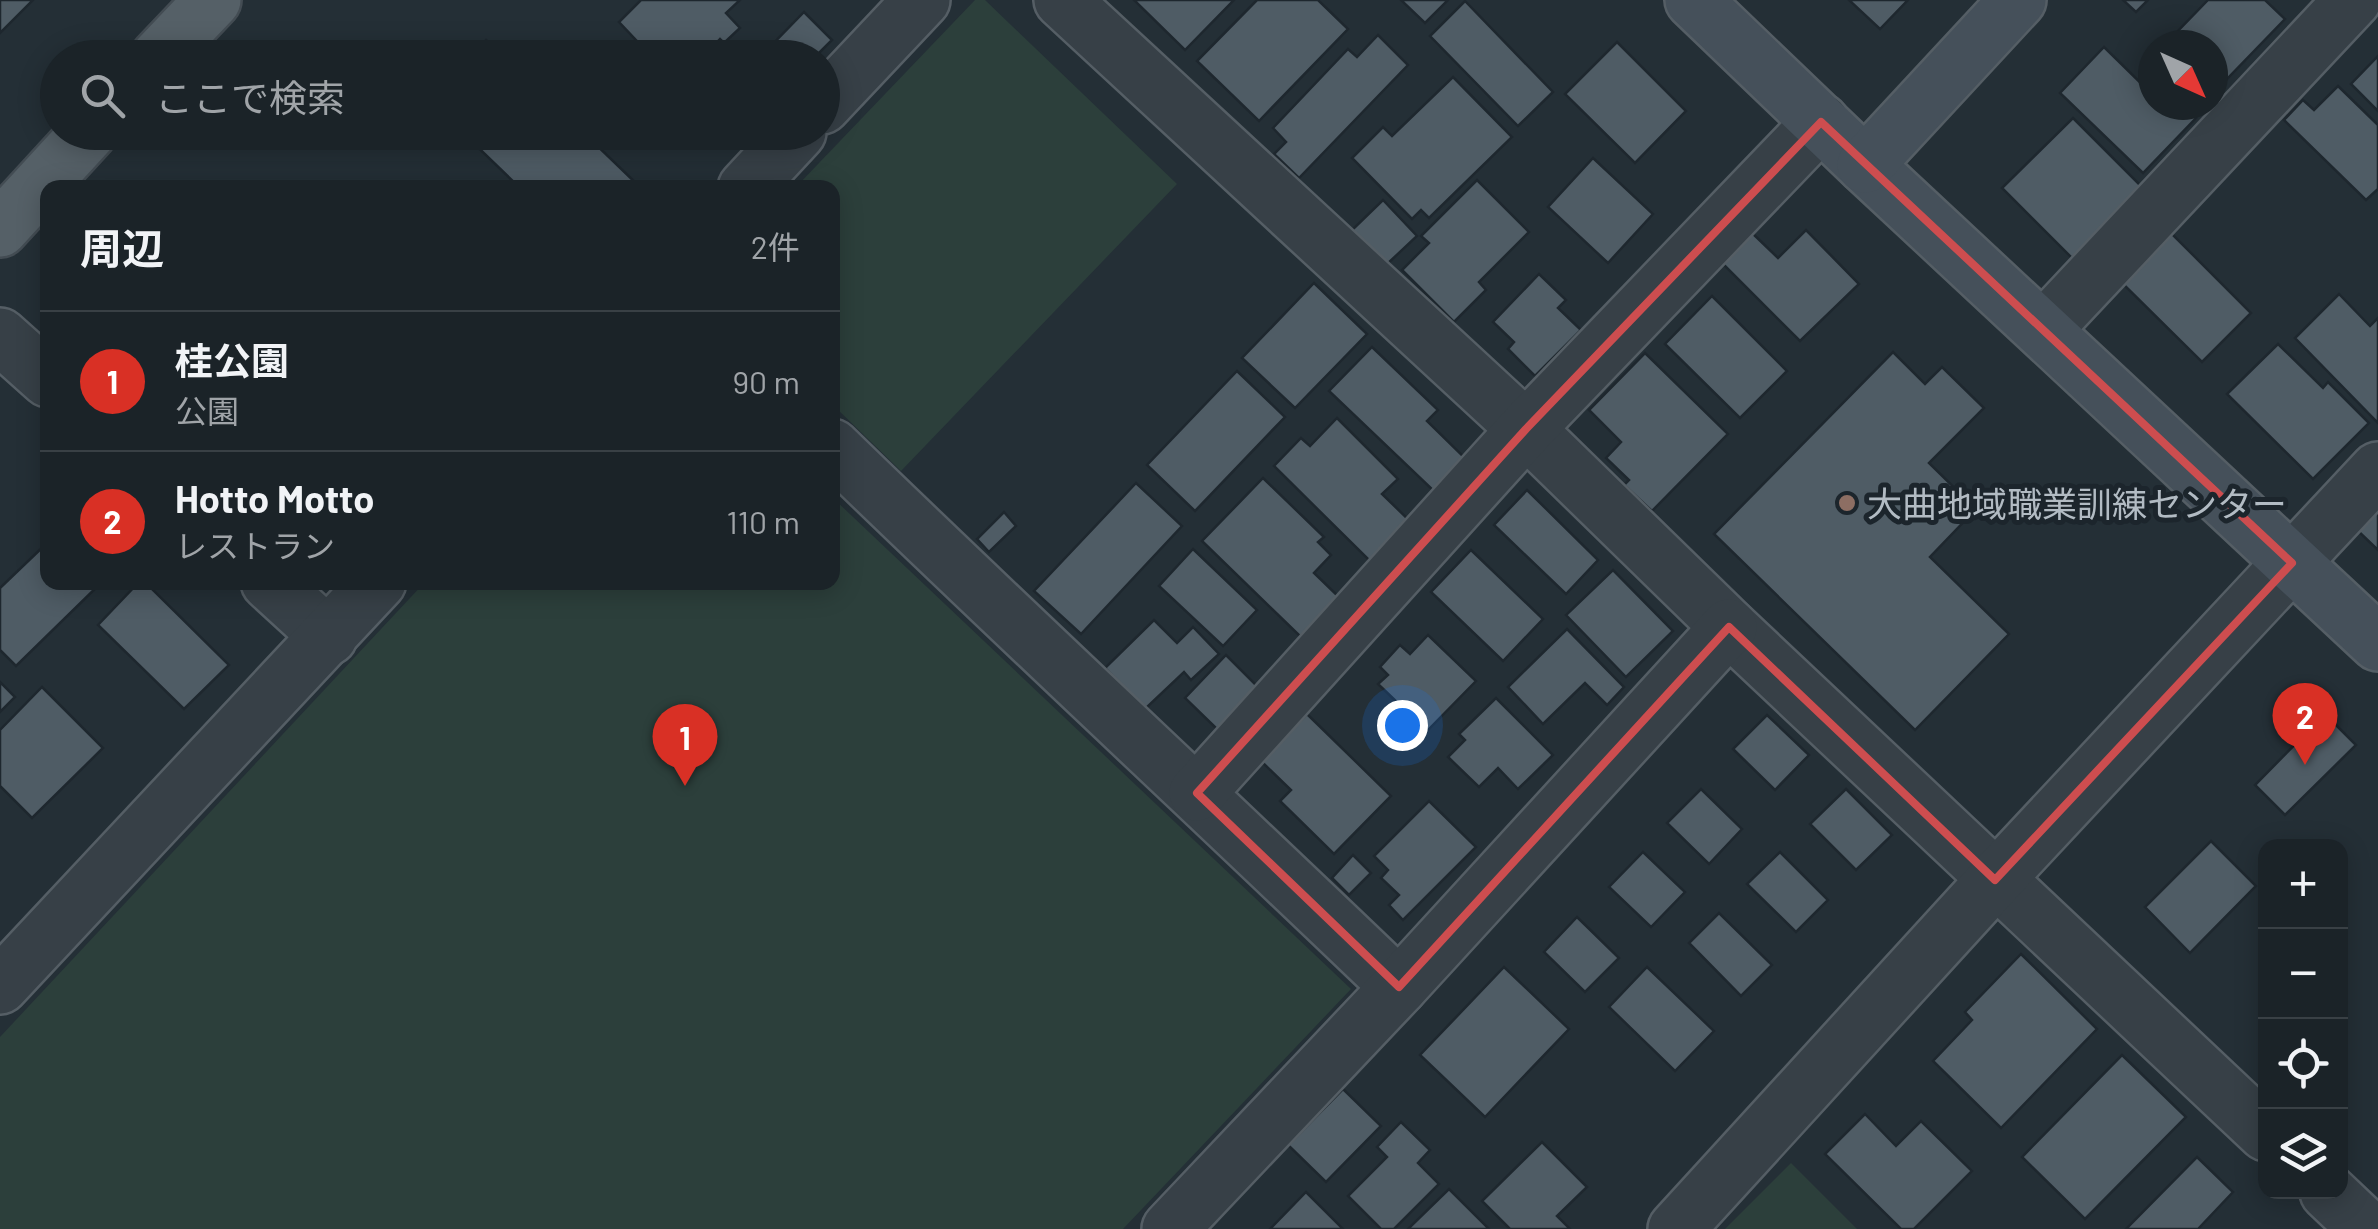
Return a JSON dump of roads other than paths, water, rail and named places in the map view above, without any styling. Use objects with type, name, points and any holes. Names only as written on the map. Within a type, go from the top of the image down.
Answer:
[{"type":"main road","points":[[175,40],[212,0]]},
{"type":"main road","points":[[45,180],[72,150]]},
{"type":"main road","points":[[0,229],[40,185]]},
{"type":"street","points":[[840,87],[922,0]]},
{"type":"street","points":[[1062,0],[1526,428],[1729,627],[2258,1126]]},
{"type":"street","points":[[1692,0],[2378,643]]},
{"type":"street","points":[[1866,166],[2018,0]]},
{"type":"street","points":[[2042,330],[2353,0]]},
{"type":"street","points":[[1197,793],[1526,428],[1821,122]]},
{"type":"street","points":[[753,180],[781,150]]},
{"type":"street","points":[[0,336],[40,372]]},
{"type":"street","points":[[840,455],[1399,987]]},
{"type":"street","points":[[1676,1229],[2378,470]]},
{"type":"street","points":[[278,590],[329,637]]},
{"type":"street","points":[[0,986],[371,590]]},
{"type":"street","points":[[1170,1229],[1399,987],[1729,627]]},
{"type":"place","name":"大曲地域職業訓練センター","points":[[1847,503]]},
{"type":"place","name":"Hotto Motto","points":[[2305,765]]},
{"type":"place","name":"桂公園","points":[[685,786]]}]
